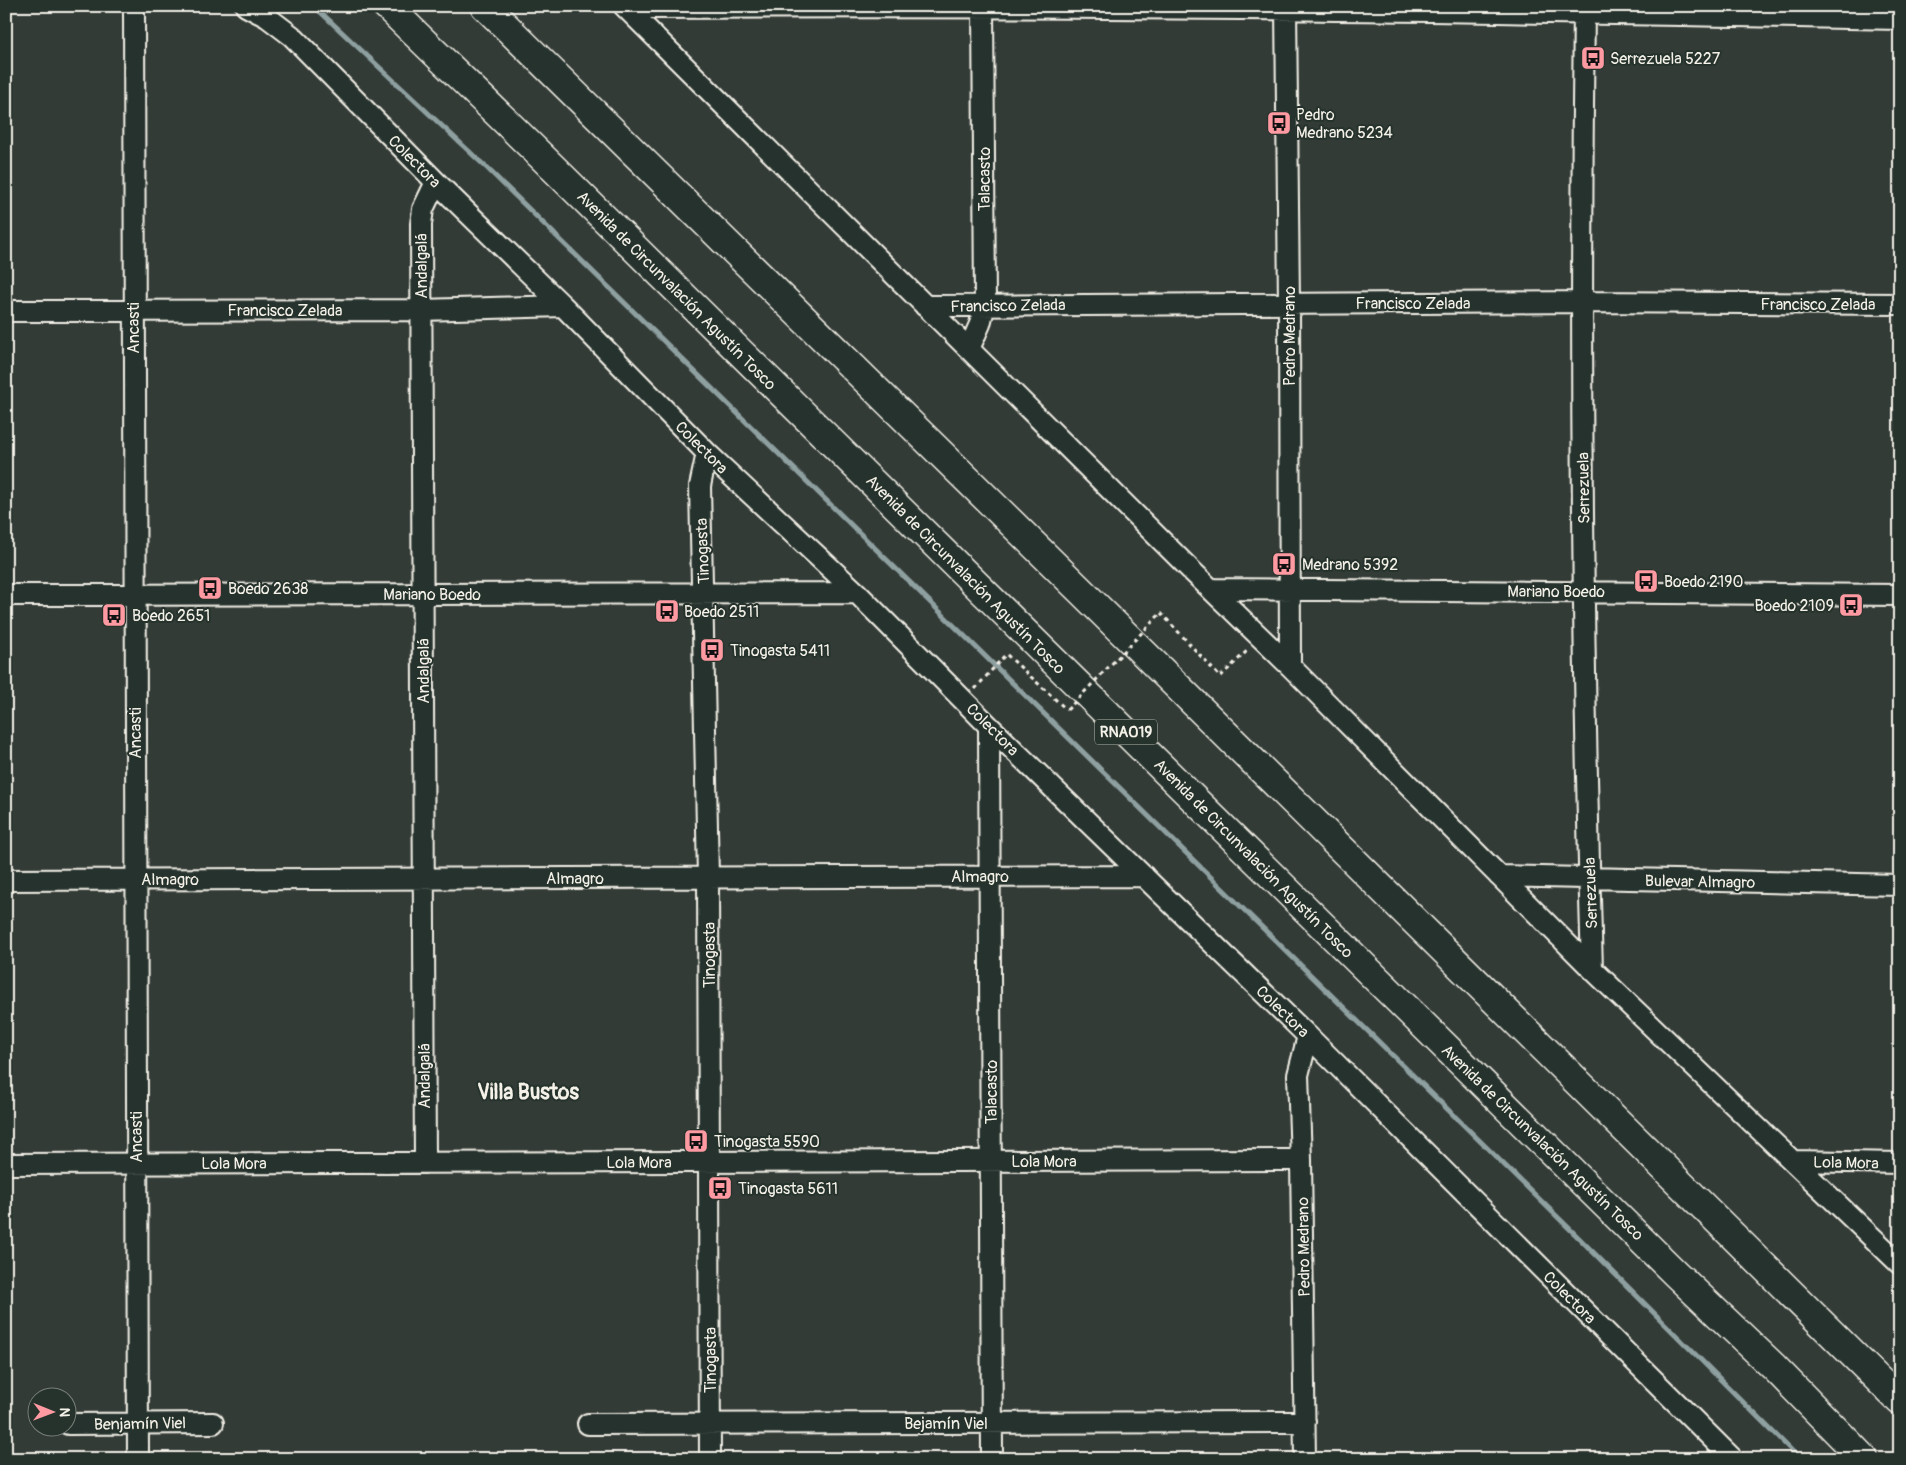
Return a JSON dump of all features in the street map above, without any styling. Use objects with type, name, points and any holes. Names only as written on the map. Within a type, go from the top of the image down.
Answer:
[{"type":"highway","name":"Avenida de Circunvalación Agustín Tosco","points":[[386,6],[534,149],[1676,1274],[1774,1367],[1864,1459]]},
{"type":"highway","points":[[485,6],[1086,596],[1900,1401]]},
{"type":"street","name":"Ancasti","points":[[134,6],[133,311],[138,1459]]},
{"type":"street","name":"Colectora","points":[[246,6],[267,17],[292,36],[436,182],[563,306],[707,453],[857,594],[989,726],[1308,1036],[1733,1459]]},
{"type":"street","points":[[624,6],[646,12],[833,6],[1584,10],[1900,19]]},
{"type":"street","name":"Talacasto","points":[[968,349],[980,324],[985,305],[983,7]]},
{"type":"street","name":"Pedro Medrano","points":[[1286,8],[1290,304],[1290,666]]},
{"type":"street","name":"Serrezuela","points":[[1584,10],[1582,302],[1584,591],[1592,969]]},
{"type":"street","points":[[646,12],[968,349],[1290,666],[1592,969],[1900,1264]]},
{"type":"street","name":"Andalgalá","points":[[424,1163],[421,224],[423,209],[436,182]]},
{"type":"street","name":"Francisco Zelada","points":[[926,306],[1582,302],[1900,304]]},
{"type":"street","name":"Francisco Zelada","points":[[6,312],[421,310],[563,306]]},
{"type":"street","name":"Tinogasta","points":[[707,453],[700,486],[704,594],[708,877],[710,1459]]},
{"type":"street","name":"Mariano Boedo","points":[[1212,589],[1900,594]]},
{"type":"street","name":"Mariano Boedo","points":[[6,595],[857,594]]},
{"type":"street","name":"Talacasto","points":[[989,726],[992,1459]]},
{"type":"street","name":"Almagro","points":[[6,880],[1144,876]]},
{"type":"street","name":"Bulevar Almagro","points":[[1500,876],[1900,885]]},
{"type":"street","name":"Pedro Medrano","points":[[1305,1459],[1298,1075],[1308,1036]]},
{"type":"street","name":"Lola Mora","points":[[6,1164],[1301,1160]]},
{"type":"street","name":"Lola Mora","points":[[1793,1161],[1900,1163]]},
{"type":"street","name":"Bejamín Viel","points":[[588,1424],[1305,1422]]},
{"type":"street","name":"Benjamín Viel","points":[[78,1424],[213,1423]]},
{"type":"path","points":[[968,682],[975,689],[1006,654],[1066,710],[1161,613],[1220,676],[1249,649],[1243,643]]},
{"type":"waterway","points":[[314,6],[488,169],[1578,1237],[1800,1459]]},
{"type":"place","name":"Serrezuela 5227","points":[[1593,58]]},
{"type":"place","name":"Pedro Medrano 5234","points":[[1279,123]]},
{"type":"place","name":"Medrano 5392","points":[[1284,564]]},
{"type":"place","name":"Boedo 2190","points":[[1646,581]]},
{"type":"place","name":"Boedo 2638","points":[[210,588]]},
{"type":"place","name":"Boedo 2109","points":[[1851,605]]},
{"type":"place","name":"Boedo 2511","points":[[667,611]]},
{"type":"place","name":"Boedo 2651","points":[[114,615]]},
{"type":"place","name":"Tinogasta 5411","points":[[712,650]]},
{"type":"place","name":"Tinogasta 5590","points":[[696,1141]]},
{"type":"place","name":"Tinogasta 5611","points":[[720,1188]]},
{"type":"district","name":"Villa Bustos","points":[[528,1092]]}]
